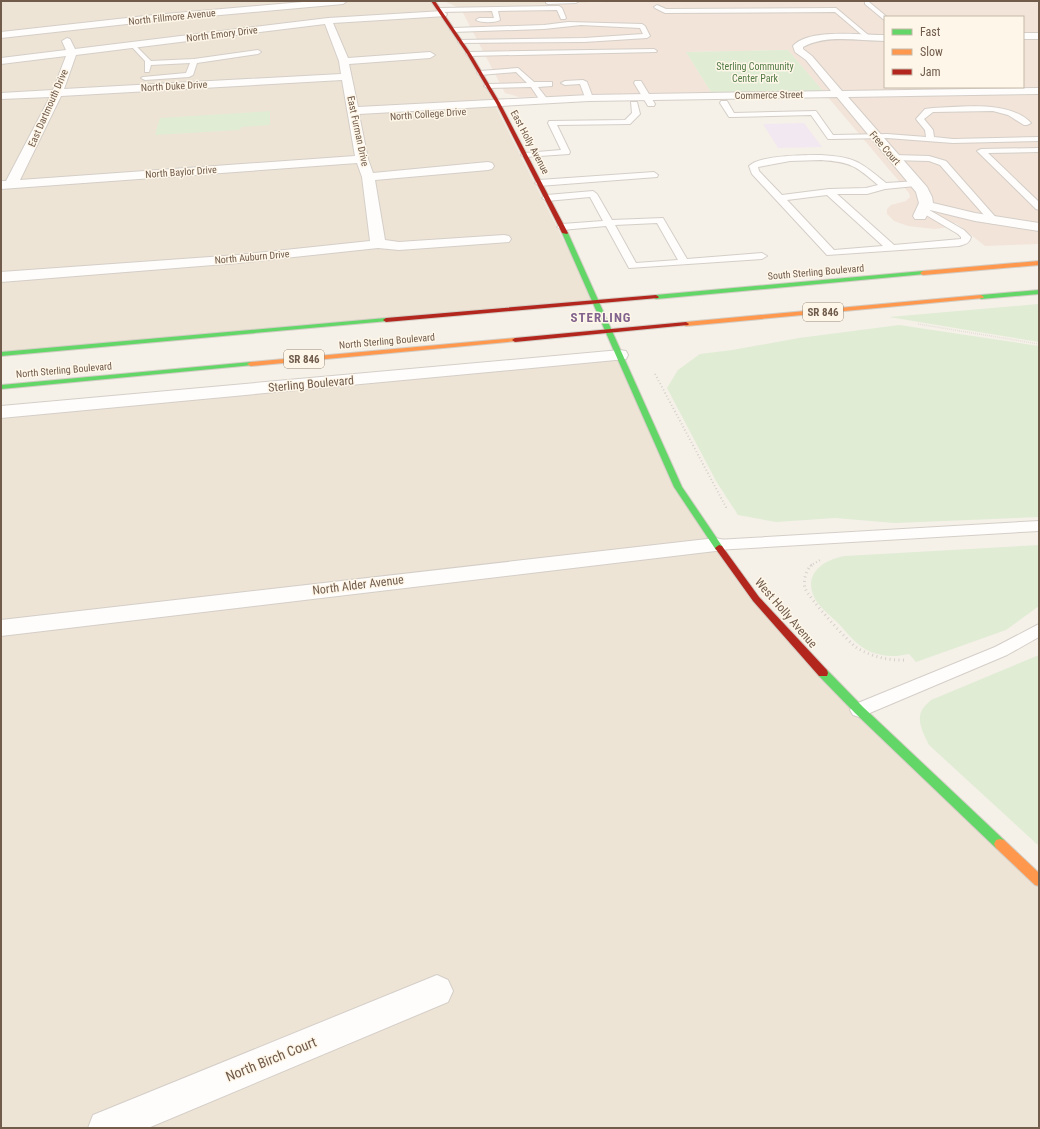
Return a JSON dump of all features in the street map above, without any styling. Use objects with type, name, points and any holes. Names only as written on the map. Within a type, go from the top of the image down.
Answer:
[{"type":"main road","name":"East Holly Avenue","points":[[433,1],[448,19],[500,106],[562,226],[595,302]]},
{"type":"main road","name":"South Sterling Boulevard","points":[[595,302],[1039,263]]},
{"type":"main road","name":"SR 846","points":[[608,332],[1039,292]]},
{"type":"main road","name":"West Holly Avenue","points":[[595,302],[678,487],[716,545],[756,599],[799,648],[859,710],[1039,881]]},
{"type":"main road","name":"North Sterling Boulevard","points":[[1,354],[595,302]]},
{"type":"main road","name":"North Sterling Boulevard","points":[[1,387],[608,332]]},
{"type":"street","name":"North Fillmore Avenue","points":[[1,35],[154,18],[343,1]]},
{"type":"street","name":"North Emory Drive","points":[[1,61],[328,21],[448,19]]},
{"type":"street","name":"East Furman Drive","points":[[328,21],[344,61],[348,77],[362,159],[368,177],[378,244]]},
{"type":"street","points":[[64,29],[72,52]]},
{"type":"street","points":[[1024,36],[1039,36]]},
{"type":"street","name":"Free Court","points":[[870,39],[828,38],[807,42],[798,46],[798,50],[802,54],[812,55],[842,97],[924,194],[924,210]]},
{"type":"street","points":[[825,47],[884,38]]},
{"type":"street","name":"East Dartmouth Drive","points":[[6,185],[57,93],[72,52]]},
{"type":"street","points":[[344,61],[430,55]]},
{"type":"street","name":"North Duke Drive","points":[[1,96],[57,93],[144,83],[348,77]]},
{"type":"street","name":"Commerce Street","points":[[500,106],[634,104],[649,101],[1039,91]]},
{"type":"street","name":"Commerce Street","points":[[500,106],[544,100],[589,98],[724,103],[842,97],[1039,98]]},
{"type":"street","name":"North College Drive","points":[[354,115],[500,106]]},
{"type":"street","name":"North Baylor Drive","points":[[6,185],[362,159]]},
{"type":"street","points":[[368,177],[488,166]]},
{"type":"street","points":[[924,210],[1039,228]]},
{"type":"street","name":"North Auburn Drive","points":[[1,277],[238,259],[378,244],[399,246],[504,240]]},
{"type":"street","name":"Sterling Boulevard","points":[[1,412],[620,355]]},
{"type":"street","name":"North Alder Avenue","points":[[1,628],[716,545]]},
{"type":"street","name":"North Birch Court","points":[[106,1128],[437,991]]},
{"type":"lane","points":[[518,2],[576,2]]},
{"type":"lane","points":[[867,3],[884,17]]},
{"type":"lane","points":[[448,19],[495,9],[559,8],[563,18]]},
{"type":"lane","points":[[657,8],[665,11],[836,10],[870,39]]},
{"type":"lane","points":[[469,21],[497,20],[495,9]]},
{"type":"lane","points":[[448,19],[544,27],[558,25],[615,24],[642,26],[647,36],[584,40],[460,41]]},
{"type":"lane","points":[[133,45],[148,61],[144,83],[189,75],[194,61]]},
{"type":"lane","points":[[470,54],[654,51]]},
{"type":"lane","points":[[148,63],[194,61],[258,52]]},
{"type":"lane","points":[[480,73],[518,70],[533,85],[544,100]]},
{"type":"lane","points":[[565,83],[583,82],[589,98]]},
{"type":"lane","points":[[638,83],[649,101]]},
{"type":"lane","points":[[488,86],[549,84]]},
{"type":"lane","points":[[724,103],[732,115],[813,114],[831,137],[875,136],[932,140],[1039,139]]},
{"type":"lane","points":[[525,155],[566,152],[552,123],[627,122],[636,114],[634,104]]},
{"type":"lane","points":[[923,116],[928,112],[938,109],[979,109],[1016,115],[1030,123],[1039,134]]},
{"type":"lane","points":[[973,114],[1016,115]]},
{"type":"lane","points":[[923,116],[949,115]]},
{"type":"lane","points":[[991,118],[1016,115]]},
{"type":"lane","points":[[923,116],[932,140]]},
{"type":"lane","points":[[923,116],[934,119]]},
{"type":"lane","points":[[1039,150],[981,151],[1039,207]]},
{"type":"lane","points":[[884,186],[857,164],[846,159],[814,157],[761,162],[753,166],[755,172],[831,253],[959,243],[965,240],[966,237],[961,232],[924,210]]},
{"type":"lane","points":[[894,158],[929,159],[943,163],[994,221]]},
{"type":"lane","points":[[539,183],[654,175]]},
{"type":"lane","points":[[780,198],[829,192],[867,190],[884,186],[915,183]]},
{"type":"lane","points":[[829,192],[890,248]]},
{"type":"lane","points":[[547,198],[593,194],[633,266],[762,256]]},
{"type":"lane","points":[[562,226],[660,220],[684,262]]},
{"type":"lane","points":[[716,545],[1039,526]]},
{"type":"lane","points":[[859,710],[1001,651],[1039,630]]},
{"type":"path","points":[[655,374],[727,509]]},
{"type":"path","points":[[822,559],[809,567],[805,577],[805,587],[812,600],[856,647],[874,656],[892,661],[907,660]]},
{"type":"shaded area","points":[[1,1],[433,1],[469,54],[595,302],[1,354]]},
{"type":"shaded area","points":[[444,1],[625,1],[461,9]]},
{"type":"shaded area","points":[[625,1],[1039,1],[1039,244],[985,246],[956,223],[943,228],[934,229],[908,226],[894,221],[887,214],[887,209],[891,205],[906,201],[910,197],[909,193],[788,50],[686,52],[711,92],[519,97],[505,93],[461,9]]},
{"type":"shaded area","points":[[804,123],[822,147],[778,148],[763,124]]},
{"type":"shaded area","points":[[620,355],[678,487],[756,599],[1039,881],[1039,1128],[1,1128],[1,412]]},
{"type":"green space","name":"Sterling Community Center Park","points":[[788,50],[823,91],[711,92],[686,52]]},
{"type":"green space","points":[[270,111],[270,125],[242,127],[239,130],[155,135],[160,118]]},
{"type":"green space","points":[[1039,304],[1039,342],[889,317]]},
{"type":"green space","points":[[899,325],[1039,346],[1039,517],[895,523],[835,518],[776,522],[738,515],[716,481],[667,388],[678,370],[700,354],[799,338]]},
{"type":"green space","points":[[1039,545],[1039,606],[1006,630],[916,662],[909,654],[885,656],[871,652],[861,646],[853,640],[818,604],[811,588],[811,581],[818,569],[830,560],[845,556]]},
{"type":"green space","points":[[1039,655],[1039,846],[929,745],[921,728],[920,714],[931,700]]},
{"type":"traffic: fast","points":[[565,233],[678,487],[719,548]]},
{"type":"traffic: fast","points":[[656,297],[923,273]]},
{"type":"traffic: fast","points":[[981,297],[1039,292]]},
{"type":"traffic: fast","points":[[1,354],[386,320]]},
{"type":"traffic: fast","points":[[1,387],[251,364]]},
{"type":"traffic: fast","points":[[823,673],[859,710],[1000,844]]},
{"type":"traffic: slow","points":[[923,273],[1039,263]]},
{"type":"traffic: slow","points":[[686,324],[981,297]]},
{"type":"traffic: slow","points":[[251,364],[515,340]]},
{"type":"traffic: slow","points":[[1000,844],[1039,881]]},
{"type":"traffic: jam","points":[[433,1],[469,54],[498,103],[565,233]]},
{"type":"traffic: jam","points":[[386,320],[656,297]]},
{"type":"traffic: jam","points":[[515,340],[686,324]]},
{"type":"traffic: jam","points":[[719,548],[756,599],[823,673]]},
{"type":"district","name":"STERLING","points":[[601,317]]}]
